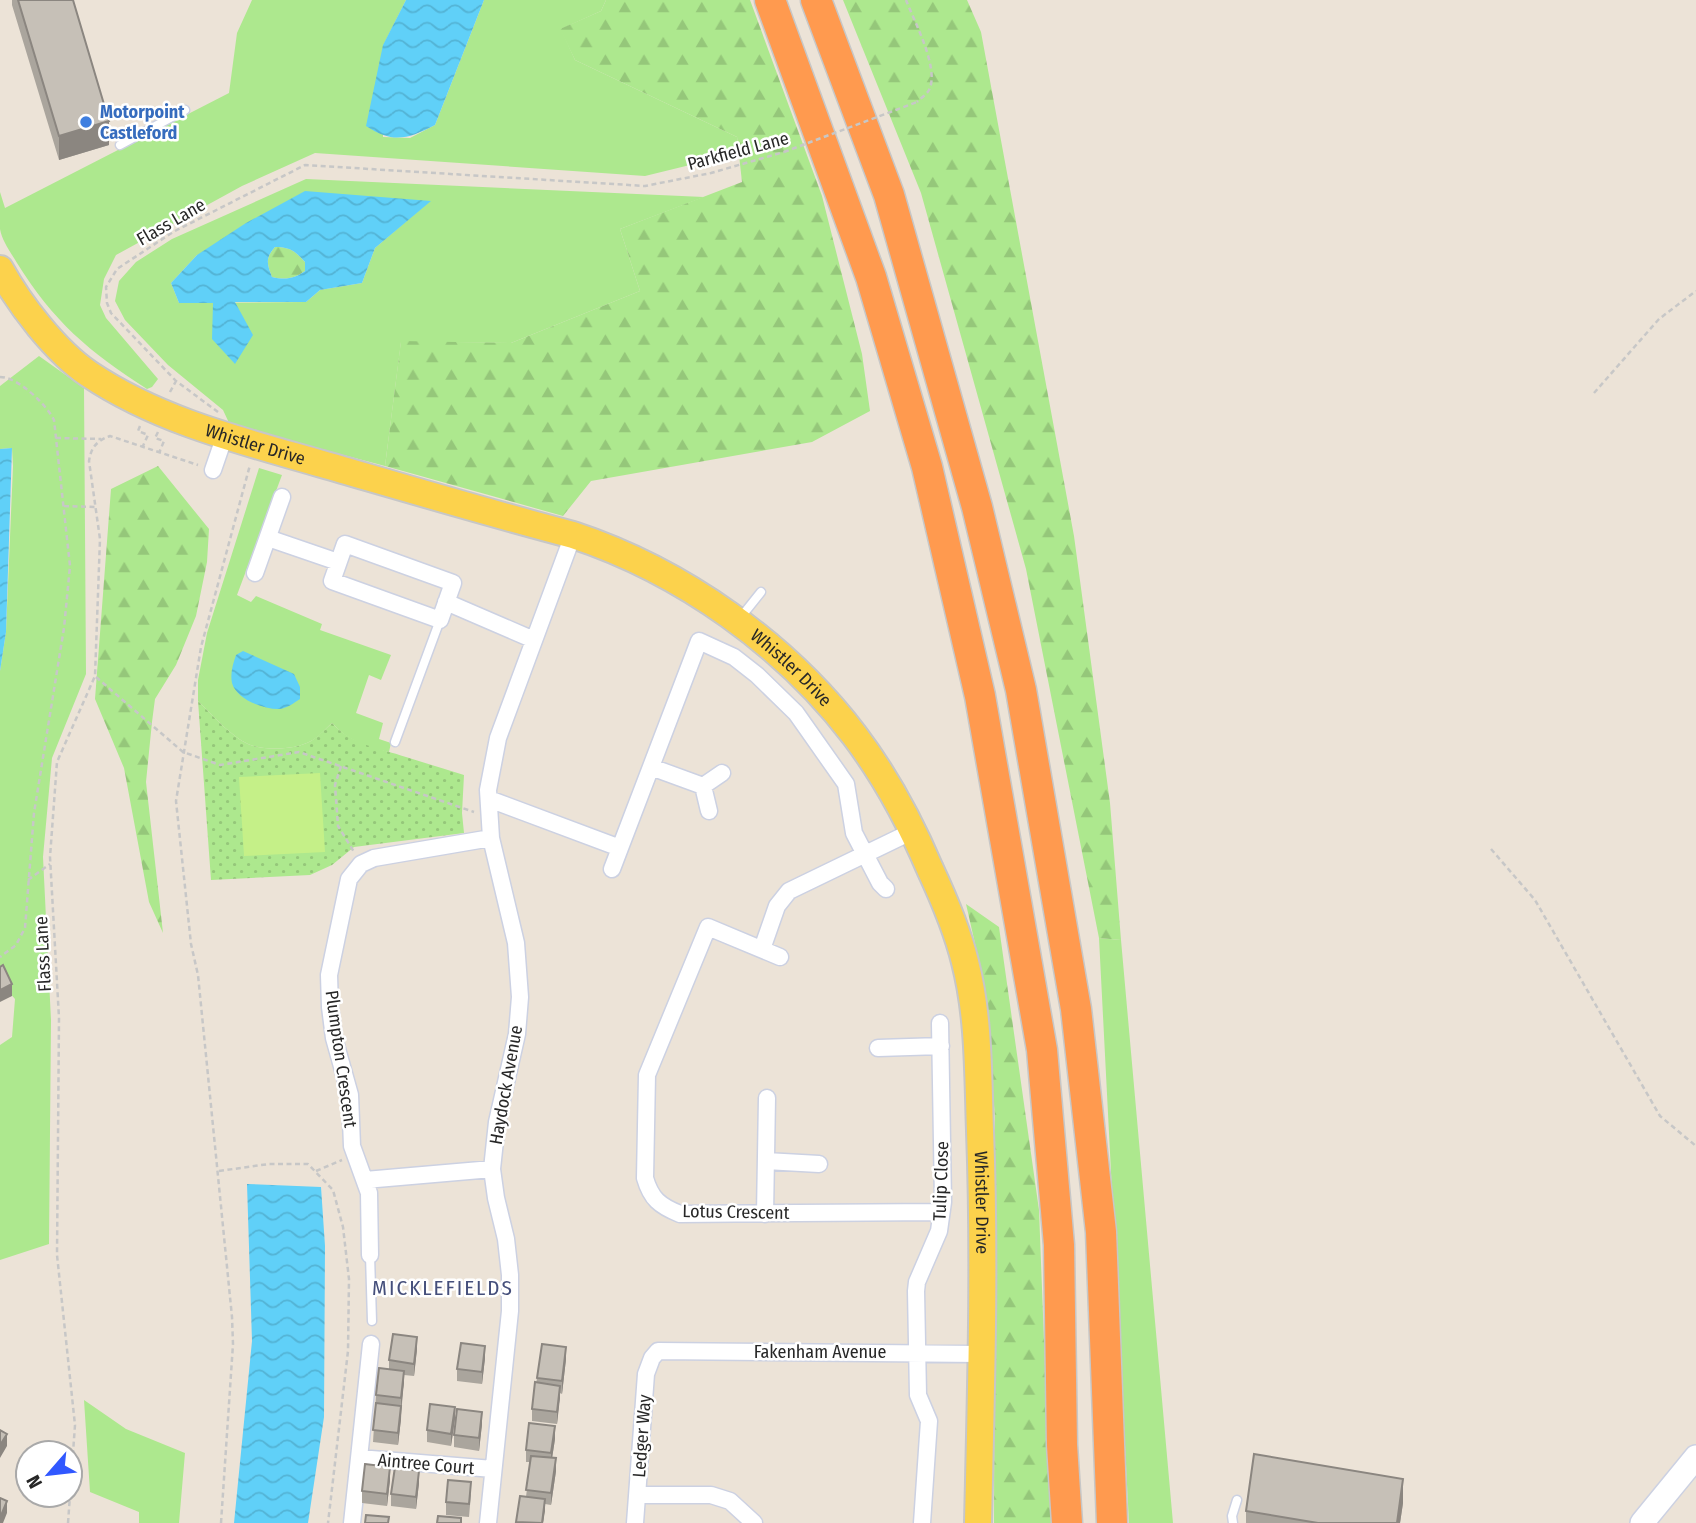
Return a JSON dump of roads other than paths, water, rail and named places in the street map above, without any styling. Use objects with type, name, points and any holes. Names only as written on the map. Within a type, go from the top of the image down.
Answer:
[{"type":"highway","points":[[770,0],[871,277],[927,467],[979,696],[1042,1050],[1059,1245],[1062,1445],[1067,1523]]},
{"type":"highway","points":[[816,0],[889,195],[977,507],[1021,690],[1076,1009],[1101,1232],[1112,1523]]},
{"type":"main road","name":"Whistler Drive","points":[[0,269],[7,283],[51,338],[87,373],[124,396],[164,415],[221,434],[573,535],[662,574],[708,600],[797,672],[855,736],[886,780],[913,831],[952,917],[966,963],[975,1028],[983,1203],[978,1523]]},
{"type":"main road","points":[[1642,1523],[1696,1457]]},
{"type":"street","points":[[213,470],[221,434]]},
{"type":"street","points":[[255,573],[282,497]]},
{"type":"street","name":"Haydock Avenue","points":[[488,1523],[510,1311],[506,1239],[492,1169],[497,1122],[517,1034],[520,997],[516,943],[491,838],[489,799],[498,738],[573,535]]},
{"type":"street","points":[[268,538],[338,562]]},
{"type":"street","points":[[345,544],[453,583],[446,602],[440,620],[332,580],[345,544]]},
{"type":"street","points":[[446,602],[534,640]]},
{"type":"street","points":[[612,869],[699,641],[734,657],[796,713],[846,784],[850,822],[865,855],[886,889]]},
{"type":"street","points":[[651,767],[703,786]]},
{"type":"street","points":[[703,786],[722,773]]},
{"type":"street","points":[[703,786],[709,811]]},
{"type":"street","points":[[489,799],[620,848]]},
{"type":"street","points":[[780,957],[762,949],[777,906],[789,891],[913,831]]},
{"type":"street","name":"Plumpton Crescent","points":[[370,1255],[369,1193],[352,1146],[350,1095],[334,1038],[330,1007],[330,975],[349,879],[361,864],[373,858],[491,838]]},
{"type":"street","name":"Lotus Crescent","points":[[762,949],[708,927],[647,1075],[645,1178],[650,1193],[660,1206],[680,1214],[940,1212]]},
{"type":"street","name":"Tulip Close","points":[[916,1353],[918,1282],[939,1231],[943,1202],[940,1023]]},
{"type":"street","points":[[878,1048],[941,1046]]},
{"type":"street","points":[[765,1214],[767,1098]]},
{"type":"street","points":[[766,1161],[819,1164]]},
{"type":"street","points":[[365,1180],[492,1169]]},
{"type":"street","name":"Aintree Court","points":[[352,1523],[370,1344]]},
{"type":"street","name":"Fakenham Avenue","points":[[658,1352],[981,1354]]},
{"type":"street","name":"Ledger Way","points":[[635,1523],[646,1374],[652,1358],[658,1352]]},
{"type":"street","points":[[916,1353],[918,1395],[929,1421],[922,1523]]},
{"type":"street","name":"Aintree Court","points":[[359,1458],[493,1469]]},
{"type":"street","points":[[639,1495],[711,1495],[730,1501],[754,1523]]},
{"type":"lane","points":[[120,145],[185,110]]},
{"type":"lane","points":[[737,622],[761,592]]},
{"type":"lane","points":[[395,741],[440,620]]},
{"type":"lane","points":[[370,1255],[372,1321]]},
{"type":"lane","points":[[1233,1523],[1232,1516],[1237,1500]]},
{"type":"water","points":[[406,0],[484,0],[435,125],[417,134],[400,138],[384,135],[366,126],[383,45]]},
{"type":"water","points":[[305,191],[431,201],[375,248],[362,283],[320,290],[306,302],[235,302],[253,335],[235,364],[212,339],[213,303],[179,303],[171,283],[197,255],[246,223]],"holes":[[[275,247],[292,250],[305,262],[305,271],[289,278],[272,277],[268,258]]]},
{"type":"water","points":[[12,448],[6,632],[0,671],[0,449]]},
{"type":"water","points":[[243,651],[294,674],[300,687],[300,699],[285,708],[274,709],[245,699],[239,694],[232,683],[232,672],[236,655]]},
{"type":"water","points":[[247,1184],[321,1187],[325,1246],[324,1417],[308,1523],[234,1523],[252,1341]]},
{"type":"place","name":"Motorpoint Castleford","points":[[86,122]]},
{"type":"district","name":"MICKLEFIELDS","points":[[443,1288]]}]
